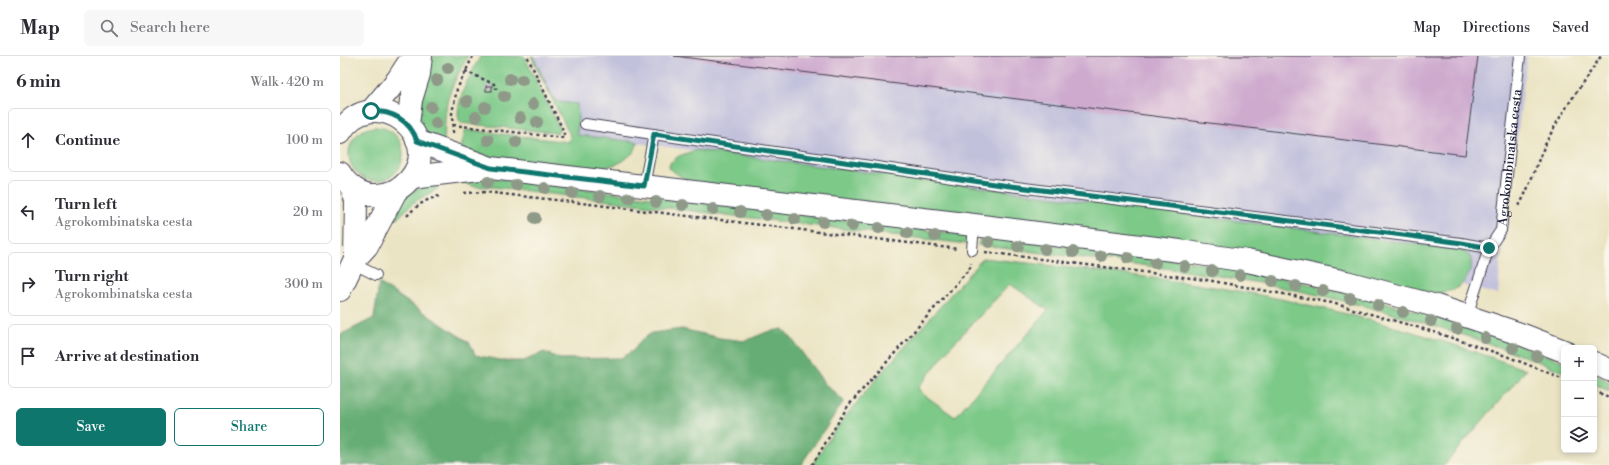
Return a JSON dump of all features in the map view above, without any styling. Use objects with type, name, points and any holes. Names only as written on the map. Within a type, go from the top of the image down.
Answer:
[{"type":"street","points":[[371,111],[398,79],[407,65],[418,56]]},
{"type":"street","points":[[346,180],[359,191],[373,195],[387,194],[396,191],[412,177],[419,160],[413,133],[412,94],[419,74],[421,56]]},
{"type":"street","points":[[341,130],[356,117],[371,111],[391,114],[402,119],[413,133],[491,168]]},
{"type":"street","points":[[412,177],[491,168],[974,225],[1247,261],[1353,284],[1467,316],[1561,350]]},
{"type":"street","points":[[346,180],[356,201],[354,262]]},
{"type":"street","points":[[340,290],[354,262],[367,246],[396,191]]},
{"type":"street","points":[[1597,364],[1609,370]]},
{"type":"lane","name":"Agrokombinatska cesta","points":[[1467,316],[1489,248],[1501,230],[1520,56]]},
{"type":"lane","points":[[585,124],[994,184],[1454,242],[1489,248]]},
{"type":"lane","points":[[644,186],[654,134]]},
{"type":"lane","points":[[972,250],[974,225]]},
{"type":"lane","points":[[354,262],[376,275]]},
{"type":"path","points":[[454,139],[452,113],[457,89],[473,56]]},
{"type":"path","points":[[453,125],[564,138],[564,132],[527,56]]},
{"type":"path","points":[[1501,230],[1511,219],[1520,205],[1547,140],[1567,105],[1601,56]]},
{"type":"path","points":[[465,71],[494,84],[496,89]]},
{"type":"path","points":[[457,193],[485,192],[558,200],[1208,280],[1332,304],[1434,332],[1506,356],[1561,378]]},
{"type":"path","points":[[405,219],[417,206],[434,197],[445,195]]},
{"type":"path","points":[[812,465],[848,406],[970,268],[972,250]]},
{"type":"path","points":[[1597,392],[1609,397]]},
{"type":"shaded area","points":[[533,56],[1527,56],[1508,225],[1502,243],[1498,295],[1462,285],[1467,277],[1470,258],[1467,253],[1460,250],[576,135],[578,117],[552,96]]},
{"type":"green space","points":[[434,56],[468,56],[454,82],[448,99],[445,115],[444,143],[425,132],[421,125],[419,116],[420,94],[426,73]]},
{"type":"green space","points":[[481,56],[524,56],[559,127],[557,133],[461,123],[458,117],[460,99],[468,79]]},
{"type":"green space","points":[[531,56],[533,56],[552,96],[558,102],[577,104],[577,135],[638,142],[634,152],[617,164],[595,169],[584,169],[493,158],[461,149],[465,131],[468,130],[569,142],[570,135]]},
{"type":"green space","points":[[376,127],[386,129],[395,135],[401,144],[403,154],[401,164],[395,173],[386,179],[376,181],[366,179],[357,173],[351,164],[349,154],[351,144],[357,135],[366,129]]},
{"type":"green space","points":[[696,150],[1460,250],[1470,257],[1471,266],[1468,275],[1459,287],[1451,291],[1438,293],[1429,292],[690,181],[681,177],[669,168],[670,163],[679,156]]},
{"type":"green space","points":[[483,177],[968,235],[967,244],[494,187],[471,186],[459,179]]},
{"type":"green space","points":[[439,182],[437,189],[414,202],[397,219],[387,221],[408,195],[421,187]]},
{"type":"green space","points":[[980,237],[1111,251],[1209,264],[1282,278],[1405,308],[1485,333],[1561,361],[1561,371],[1517,353],[1457,333],[1377,309],[1295,290],[1256,282],[1137,264],[978,245]]},
{"type":"green space","points":[[983,258],[1161,279],[1220,288],[1298,303],[1413,332],[1526,370],[1444,465],[812,465],[834,431],[872,384]],"holes":[[[1010,284],[1048,310],[955,417],[923,394],[918,388],[952,345]]]},
{"type":"green space","points":[[379,283],[470,343],[475,355],[504,361],[524,361],[544,352],[560,359],[621,358],[634,350],[641,340],[652,333],[682,329],[720,338],[745,341],[767,332],[783,329],[825,384],[844,401],[802,465],[340,465],[340,335],[374,318]]},
{"type":"green space","points":[[1597,375],[1609,381],[1609,391],[1597,385]]},
{"type":"building","points":[[674,56],[1478,56],[1465,155]]},
{"type":"building","points":[[486,86],[492,86],[492,91],[486,91]]},
{"type":"route","points":[[371,111],[387,112],[402,119],[412,129],[417,141],[491,168],[644,186],[654,134],[994,184],[1403,235],[1489,248]]}]
